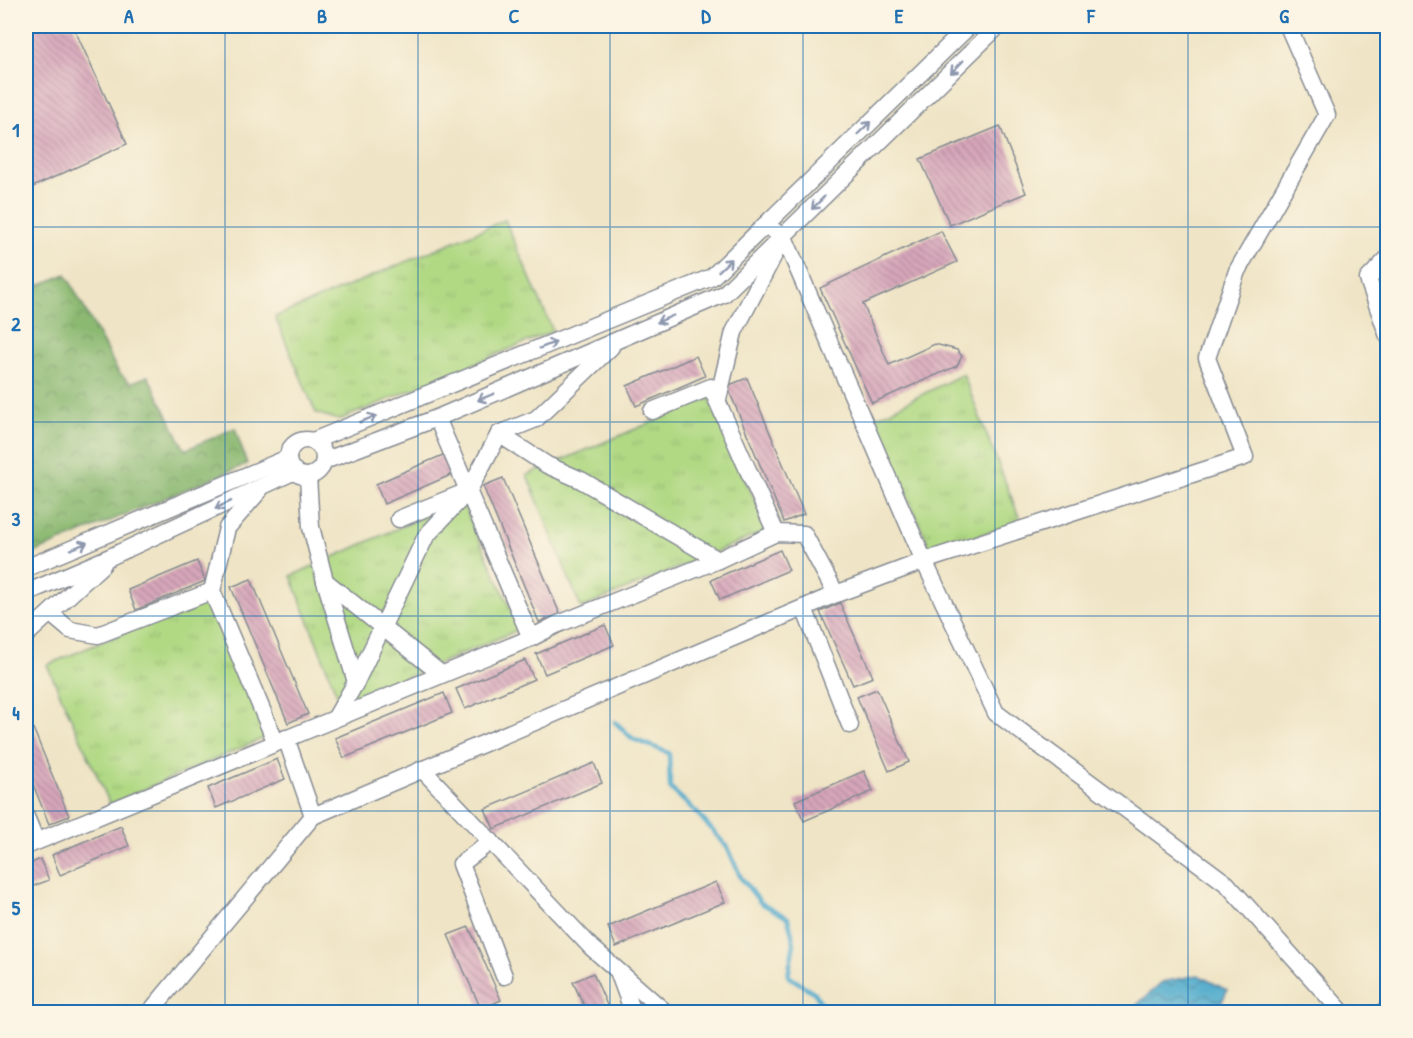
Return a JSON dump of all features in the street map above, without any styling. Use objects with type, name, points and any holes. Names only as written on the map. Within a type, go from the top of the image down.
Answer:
[{"type":"street","points":[[356,682],[325,581],[297,469],[289,452],[296,442],[314,441],[712,277],[969,26]]},
{"type":"street","points":[[324,461],[462,407],[724,294],[998,26]]},
{"type":"street","points":[[150,1012],[313,816],[836,594],[924,561],[1245,457],[1207,358],[1237,271],[1327,116],[1288,26]]},
{"type":"street","points":[[765,225],[784,237],[924,561],[996,713],[1227,884],[1342,1012]]},
{"type":"street","points":[[718,399],[734,332],[784,237]]},
{"type":"street","points":[[1388,258],[1368,279],[1388,336]]},
{"type":"street","points":[[336,717],[356,682],[426,536],[469,490],[499,434],[536,419],[620,338]]},
{"type":"street","points":[[453,384],[462,407]]},
{"type":"street","points":[[652,411],[711,387],[777,533]]},
{"type":"street","points":[[437,417],[531,638]]},
{"type":"street","points":[[499,434],[547,465],[581,480],[718,560]]},
{"type":"street","points":[[26,568],[297,469],[319,471],[324,461],[322,449],[314,441]]},
{"type":"street","points":[[26,593],[110,557],[297,469]]},
{"type":"street","points":[[263,486],[227,528],[212,591],[281,740],[313,816]]},
{"type":"street","points":[[399,519],[469,490]]},
{"type":"street","points":[[26,817],[31,844],[531,638],[556,625],[718,560],[777,533],[804,534],[836,594]]},
{"type":"street","points":[[26,635],[110,557]]},
{"type":"street","points":[[325,581],[441,674]]},
{"type":"street","points":[[51,614],[70,630],[98,635],[212,591]]},
{"type":"street","points":[[804,608],[850,724]]},
{"type":"street","points":[[422,769],[591,947],[665,1012]]},
{"type":"street","points":[[491,841],[461,864],[504,976]]},
{"type":"street","points":[[617,970],[633,1012]]},
{"type":"street","points":[[1383,1012],[1388,1008]]},
{"type":"green space","points":[[505,220],[553,331],[339,420],[316,413],[275,317]]},
{"type":"green space","points":[[66,274],[119,373],[131,383],[148,376],[185,450],[235,428],[247,464],[26,556],[26,291]]},
{"type":"green space","points":[[963,374],[1021,522],[931,551],[875,418]]},
{"type":"green space","points":[[709,398],[768,530],[581,608],[527,475]]},
{"type":"green space","points":[[461,500],[520,629],[341,705],[291,576]]},
{"type":"green space","points":[[207,598],[269,736],[110,804],[47,665]]},
{"type":"water","points":[[1198,975],[1227,990],[1218,1012],[1129,1012],[1162,982]]},
{"type":"building","points":[[26,26],[73,26],[127,144],[26,190]]},
{"type":"building","points":[[1000,126],[1026,193],[950,225],[920,159]]},
{"type":"building","points":[[941,231],[957,262],[863,304],[889,365],[935,344],[957,350],[962,356],[957,366],[872,403],[820,288]]},
{"type":"building","points":[[696,356],[705,376],[636,406],[627,386]]},
{"type":"building","points":[[747,378],[804,514],[784,522],[727,386]]},
{"type":"building","points":[[445,454],[453,474],[384,504],[376,484]]},
{"type":"building","points":[[503,478],[560,614],[539,622],[483,486]]},
{"type":"building","points":[[780,550],[789,570],[720,600],[711,580]]},
{"type":"building","points":[[197,561],[205,581],[136,610],[128,590]]},
{"type":"building","points":[[251,579],[308,714],[288,723],[231,587]]},
{"type":"building","points":[[840,603],[873,677],[853,685],[820,612]]},
{"type":"building","points":[[605,625],[614,645],[545,674],[536,654]]},
{"type":"building","points":[[525,660],[534,679],[465,709],[456,689]]},
{"type":"building","points":[[877,689],[909,762],[889,771],[857,697]]},
{"type":"building","points":[[444,693],[452,713],[344,758],[335,738]]},
{"type":"building","points":[[26,711],[69,816],[49,824],[26,767]]},
{"type":"building","points":[[277,759],[285,779],[216,808],[208,788]]},
{"type":"building","points":[[594,763],[602,783],[494,829],[485,809]]},
{"type":"building","points":[[864,771],[873,791],[804,821],[795,801]]},
{"type":"building","points":[[121,826],[129,846],[60,875],[52,855]]},
{"type":"building","points":[[40,859],[49,880],[26,889],[26,866]]},
{"type":"building","points":[[716,882],[725,902],[616,947],[608,927]]},
{"type":"building","points":[[469,927],[501,1000],[481,1009],[448,935]]},
{"type":"building","points":[[593,973],[610,1012],[587,1012],[573,982]]},
{"type":"waterway","points":[[615,722],[633,739],[669,753],[670,788],[696,812],[728,848],[741,878],[761,903],[788,918],[794,943],[788,976],[815,993],[826,1012]]}]
